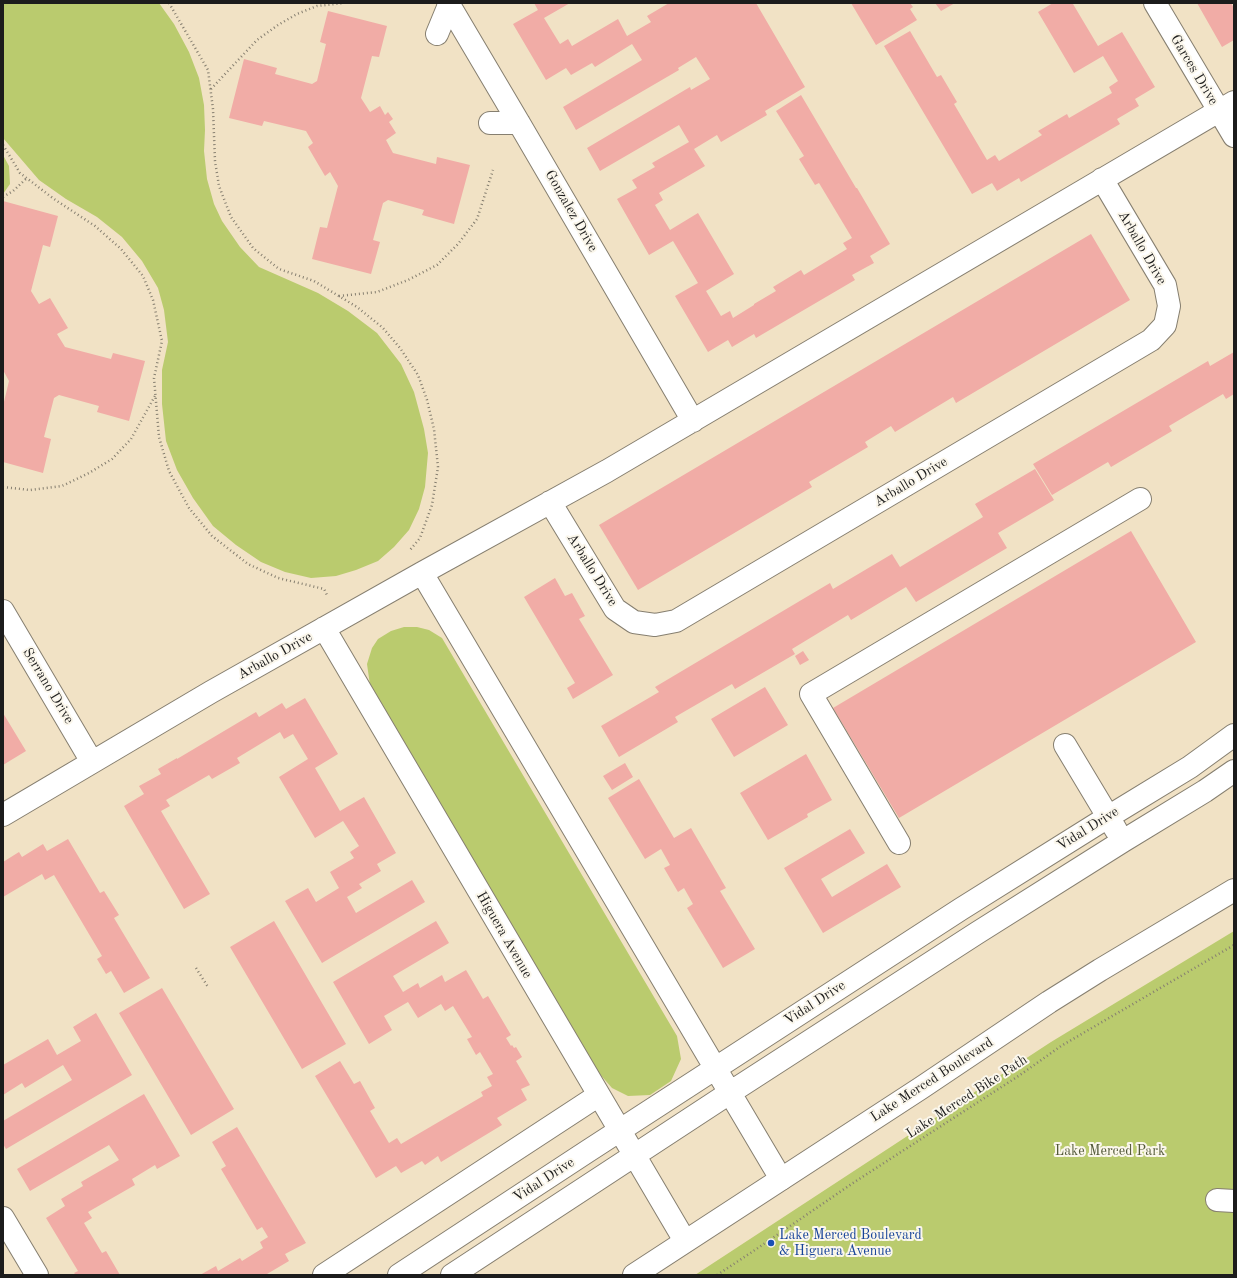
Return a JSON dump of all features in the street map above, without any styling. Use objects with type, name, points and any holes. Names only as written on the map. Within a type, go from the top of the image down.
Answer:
[{"type":"street","name":"Garces Drive","points":[[1155,3],[1226,106],[1234,136]]},
{"type":"street","points":[[437,34],[448,4]]},
{"type":"street","name":"Gonzalez Drive","points":[[448,4],[520,123],[693,421]]},
{"type":"street","name":"Arballo Drive","points":[[3,815],[212,692],[422,572],[693,421],[1226,106]]},
{"type":"street","points":[[490,123],[520,123]]},
{"type":"street","name":"Arballo Drive","points":[[550,502],[615,608],[634,622],[655,625],[676,622],[1151,340],[1165,325],[1169,306],[1165,285],[1102,179]]},
{"type":"street","points":[[899,843],[811,694],[1140,499]]},
{"type":"street","points":[[422,572],[731,1092],[781,1179]]},
{"type":"street","name":"Serrano Drive","points":[[3,611],[92,762]]},
{"type":"street","name":"Higuera Avenue","points":[[324,628],[685,1241]]},
{"type":"street","name":"Vidal Drive","points":[[399,1275],[619,1130],[968,904],[1190,767],[1234,736]]},
{"type":"street","points":[[1065,745],[1123,841]]},
{"type":"street","name":"Vidal Drive","points":[[452,1275],[977,933],[1205,791],[1234,771]]},
{"type":"street","name":"Lake Merced Boulevard","points":[[634,1275],[921,1088],[1049,1002],[1234,890]]},
{"type":"street","points":[[324,1275],[599,1095]]},
{"type":"street","points":[[3,1218],[37,1275]]},
{"type":"path","points":[[169,3],[208,70],[214,123],[215,161],[219,186],[231,217],[253,248],[279,268],[314,282],[339,296],[357,307],[383,328],[400,348],[418,375],[427,400],[434,429],[438,467],[432,505],[420,538],[410,550],[412,553]]},
{"type":"path","points":[[211,89],[257,40],[278,24],[317,6],[344,3]]},
{"type":"path","points":[[3,145],[20,173],[54,199],[95,226],[121,249],[143,276],[153,300],[162,341],[154,378],[159,437],[169,470],[189,508],[212,536],[248,564],[278,578],[324,589],[329,599]]},
{"type":"path","points":[[339,296],[377,292],[408,280],[437,265],[458,244],[477,219],[493,170]]},
{"type":"path","points":[[3,196],[13,191],[27,178]]},
{"type":"path","points":[[3,487],[30,490],[62,486],[89,473],[112,459],[131,439],[155,396]]},
{"type":"path","name":"Lake Merced Bike Path","points":[[716,1275],[853,1183],[1020,1075],[1061,1046],[1234,945]]},
{"type":"path","points":[[196,968],[208,987]]},
{"type":"green space","points":[[3,3],[159,3],[174,24],[189,52],[199,78],[204,105],[204,151],[207,179],[214,204],[222,221],[240,247],[259,267],[318,293],[348,311],[377,333],[401,364],[414,392],[424,429],[428,453],[425,487],[419,509],[409,530],[394,547],[378,561],[336,576],[311,578],[285,572],[261,562],[236,545],[213,526],[193,498],[177,470],[166,441],[162,404],[162,370],[168,342],[164,310],[158,288],[142,261],[122,237],[97,217],[66,199],[39,180],[3,138]]},
{"type":"green space","points":[[3,155],[9,166],[10,184],[3,194]]},
{"type":"green space","points":[[404,627],[417,627],[429,630],[442,638],[677,1036],[681,1059],[671,1081],[650,1095],[628,1096],[612,1088],[598,1072],[370,685],[367,664],[372,648],[378,639],[391,631]]},
{"type":"green space","name":"Lake Merced Park","points":[[1234,931],[1234,1275],[695,1275],[1051,1042]]},
{"type":"building","points":[[534,3],[570,3],[544,18],[560,44],[568,39],[572,46],[618,19],[627,36],[651,22],[647,16],[669,3],[756,3],[805,87],[765,111],[767,115],[721,142],[717,135],[694,149],[705,166],[659,193],[663,200],[655,205],[670,230],[698,213],[734,274],[706,291],[721,316],[730,311],[733,318],[776,291],[773,287],[801,270],[804,275],[847,249],[843,243],[852,238],[819,183],[815,185],[799,159],[804,156],[776,111],[801,95],[890,244],[870,256],[874,263],[852,275],[855,280],[756,338],[754,334],[732,347],[728,340],[708,352],[675,296],[698,283],[673,241],[649,255],[617,199],[637,188],[632,180],[655,167],[652,163],[689,142],[679,125],[600,171],[587,148],[690,87],[691,90],[710,79],[696,57],[678,68],[679,70],[576,130],[563,107],[642,60],[632,44],[595,67],[592,63],[571,75],[566,68],[546,80],[513,24],[538,10]]},
{"type":"building","points":[[851,3],[910,3],[913,7],[910,9],[917,20],[876,45]]},
{"type":"building","points":[[935,3],[955,3],[941,11]]},
{"type":"building","points":[[1053,3],[1075,3],[1073,4],[1098,46],[1122,32],[1155,87],[1135,99],[1139,106],[1117,119],[1120,124],[1021,182],[1019,178],[997,191],[992,183],[972,194],[884,46],[910,31],[937,77],[941,75],[957,102],[954,104],[987,160],[995,155],[999,161],[1042,135],[1038,131],[1067,114],[1069,118],[1112,93],[1109,87],[1118,81],[1103,56],[1074,73],[1038,12]]},
{"type":"building","points":[[1197,3],[1231,3],[1234,8],[1234,40],[1222,47]]},
{"type":"building","points":[[328,11],[387,26],[379,57],[372,56],[361,98],[370,112],[380,106],[385,115],[388,112],[393,119],[389,122],[396,133],[386,140],[393,153],[436,164],[437,157],[470,165],[454,224],[422,215],[424,210],[388,200],[383,203],[373,240],[380,242],[371,274],[312,259],[320,227],[327,228],[338,186],[330,172],[325,176],[308,147],[313,143],[306,131],[264,121],[262,126],[229,118],[244,59],[277,68],[275,74],[312,84],[317,81],[326,44],[320,42]]},
{"type":"building","points":[[3,201],[58,216],[50,247],[43,245],[31,291],[39,304],[50,298],[68,328],[57,334],[65,347],[111,359],[113,353],[145,361],[129,421],[97,412],[99,406],[59,395],[54,398],[44,437],[51,439],[43,473],[3,462],[3,406],[9,381],[3,370]]},
{"type":"building","points":[[1091,234],[1130,300],[956,403],[953,397],[895,432],[891,426],[865,442],[868,447],[809,482],[812,487],[638,590],[599,525]]},
{"type":"building","points":[[1234,352],[1234,394],[1226,399],[1223,394],[1169,426],[1172,431],[1111,467],[1108,462],[1052,495],[1033,464],[1208,361],[1210,366]]},
{"type":"building","points":[[1035,469],[1054,500],[998,533],[1007,548],[916,602],[906,587],[851,620],[848,615],[792,649],[795,654],[735,689],[732,684],[675,717],[678,722],[619,757],[601,726],[659,692],[655,687],[830,583],[833,589],[892,554],[900,567],[983,517],[975,504]]},
{"type":"building","points":[[1131,531],[1196,642],[899,818],[833,708]]},
{"type":"building","points":[[555,578],[565,596],[572,593],[585,616],[579,619],[613,675],[573,699],[567,688],[575,683],[524,597]]},
{"type":"building","points":[[803,651],[809,660],[800,665],[795,656]]},
{"type":"building","points":[[765,687],[788,725],[734,757],[711,719]]},
{"type":"building","points":[[305,698],[338,754],[315,768],[340,811],[364,797],[396,853],[377,864],[381,871],[359,884],[362,888],[347,897],[356,913],[412,880],[425,902],[322,963],[285,901],[308,888],[316,902],[339,888],[330,872],[354,858],[350,852],[359,846],[343,821],[315,838],[279,777],[308,759],[293,734],[284,739],[280,732],[237,758],[240,763],[212,779],[209,775],[166,800],[170,806],[161,811],[210,894],[184,909],[124,806],[144,794],[139,786],[161,774],[158,769],[256,712],[259,717],[282,703],[286,709]]},
{"type":"building","points":[[3,713],[26,751],[3,765]]},
{"type":"building","points":[[806,754],[832,800],[807,814],[808,817],[768,840],[740,793]]},
{"type":"building","points":[[625,763],[633,777],[612,790],[603,776]]},
{"type":"building","points":[[639,779],[674,838],[691,828],[726,888],[720,891],[755,949],[723,968],[687,908],[693,904],[684,888],[678,892],[664,868],[670,865],[661,849],[645,859],[608,798]]},
{"type":"building","points":[[850,829],[865,853],[821,879],[832,897],[887,864],[901,887],[823,933],[784,868]]},
{"type":"building","points":[[68,839],[100,893],[104,891],[119,915],[114,918],[150,978],[124,993],[111,971],[106,974],[97,959],[102,956],[54,875],[45,880],[42,874],[3,897],[3,862],[19,852],[22,857],[43,844],[47,851]]},
{"type":"building","points":[[274,921],[346,1044],[302,1069],[230,947]]},
{"type":"building","points":[[436,921],[449,943],[393,976],[403,992],[418,983],[420,988],[442,975],[445,982],[466,970],[483,999],[488,996],[511,1035],[506,1038],[511,1046],[512,1045],[514,1048],[516,1047],[522,1057],[516,1061],[530,1085],[521,1089],[527,1100],[497,1118],[502,1125],[441,1162],[438,1156],[425,1165],[422,1161],[401,1173],[396,1166],[376,1178],[315,1076],[340,1061],[354,1084],[360,1081],[375,1108],[370,1111],[389,1143],[397,1138],[401,1144],[483,1096],[481,1092],[492,1086],[487,1077],[493,1074],[480,1052],[476,1055],[467,1039],[472,1037],[453,1006],[445,1011],[441,1004],[418,1018],[408,1002],[384,1016],[392,1030],[369,1044],[333,982]]},
{"type":"building","points":[[162,988],[234,1109],[191,1135],[119,1013]]},
{"type":"building","points":[[96,1013],[132,1075],[6,1149],[3,1144],[3,1121],[72,1080],[63,1065],[25,1088],[22,1083],[3,1095],[3,1065],[48,1039],[57,1055],[81,1041],[73,1027]]},
{"type":"building","points":[[144,1094],[180,1156],[157,1169],[155,1165],[132,1179],[135,1185],[88,1212],[92,1218],[84,1223],[102,1253],[106,1251],[120,1275],[76,1275],[74,1273],[78,1271],[46,1218],[65,1206],[61,1199],[83,1186],[81,1182],[119,1160],[109,1145],[30,1191],[17,1169]]},
{"type":"building","points":[[237,1127],[306,1243],[285,1254],[289,1261],[267,1274],[268,1275],[200,1275],[216,1266],[218,1271],[240,1258],[242,1261],[263,1248],[260,1242],[268,1237],[262,1227],[257,1230],[221,1169],[226,1166],[212,1142]]},
{"type":"place","name":"Lake Merced Boulevard & Higuera Avenue","points":[[771,1243]]}]
